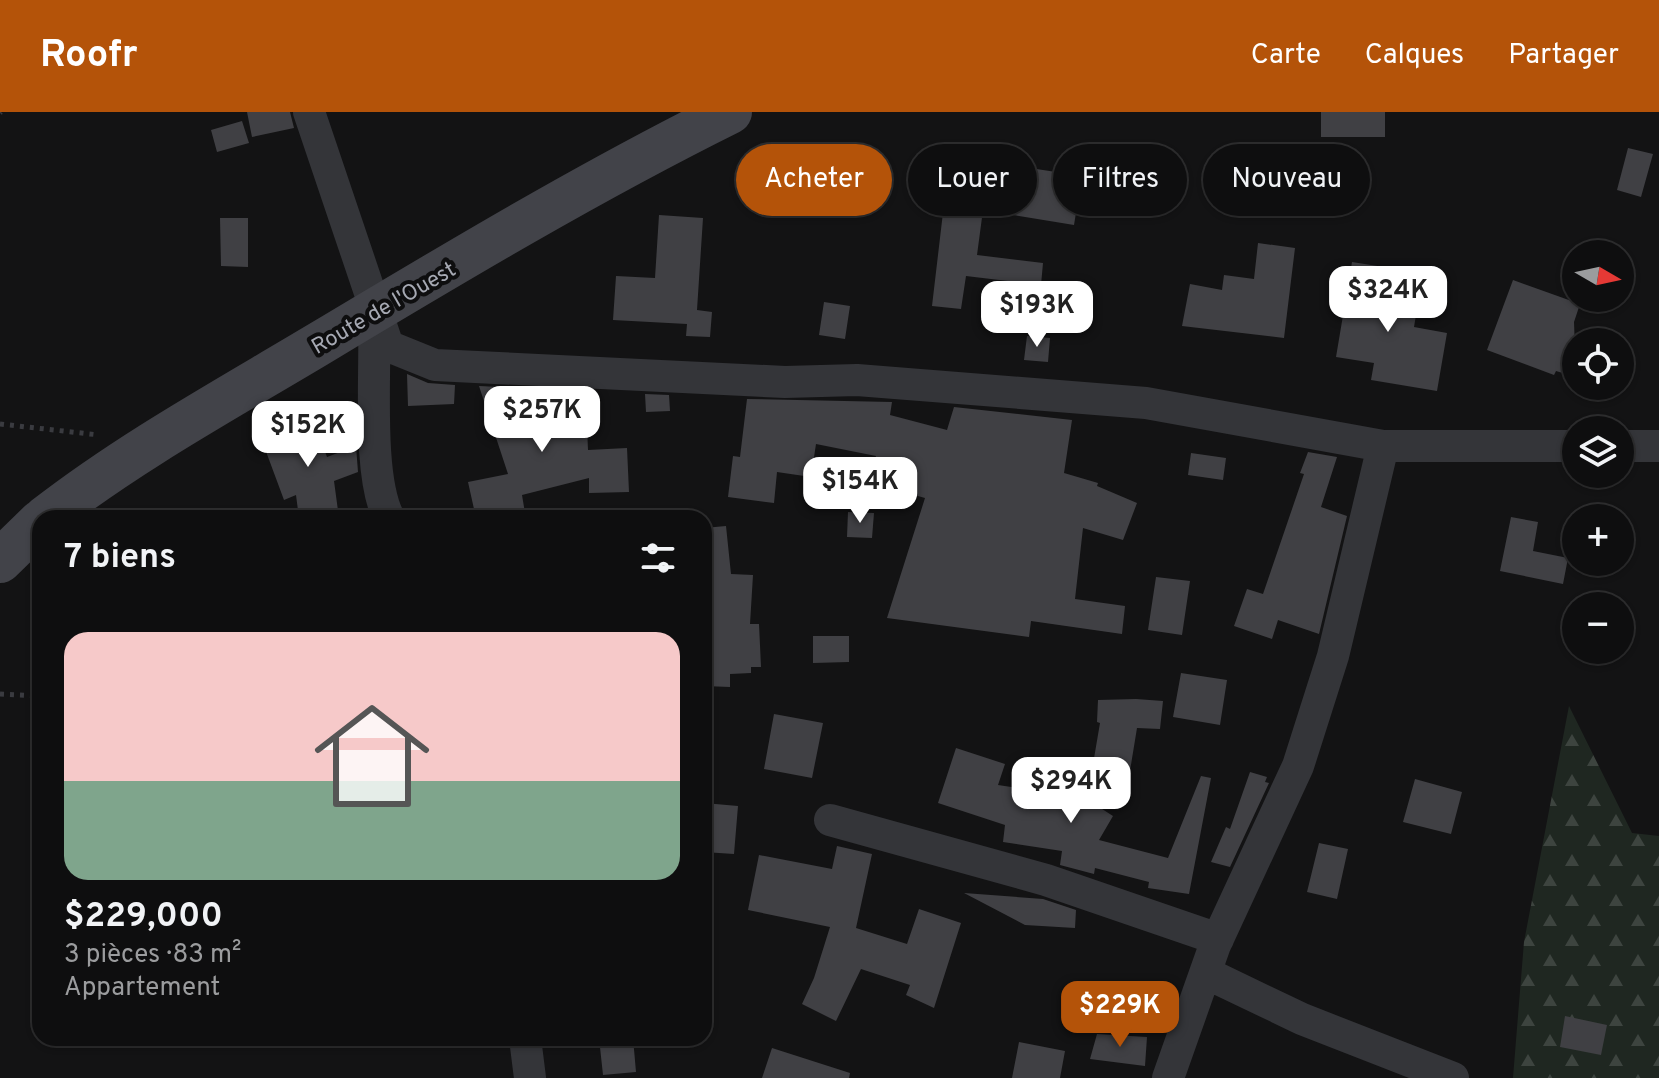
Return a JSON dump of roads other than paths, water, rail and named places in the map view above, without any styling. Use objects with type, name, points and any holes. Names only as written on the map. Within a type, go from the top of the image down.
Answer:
[{"type":"main road","name":"Route de l'Ouest","points":[[57,510],[156,441],[374,311],[676,139],[730,112]]},
{"type":"main road","points":[[0,561],[32,530]]},
{"type":"street","points":[[309,112],[388,346],[435,365],[785,382],[857,380],[1115,401],[1383,446],[1562,446]]},
{"type":"street","points":[[374,311],[377,466],[387,510]]},
{"type":"street","points":[[1168,1078],[1218,939],[1298,766],[1333,656],[1383,446]]},
{"type":"street","points":[[1634,446],[1659,446]]},
{"type":"street","points":[[830,820],[1046,880],[1218,939]]},
{"type":"street","points":[[1206,973],[1302,1019],[1453,1078]]},
{"type":"street","points":[[526,1046],[530,1078]]}]
